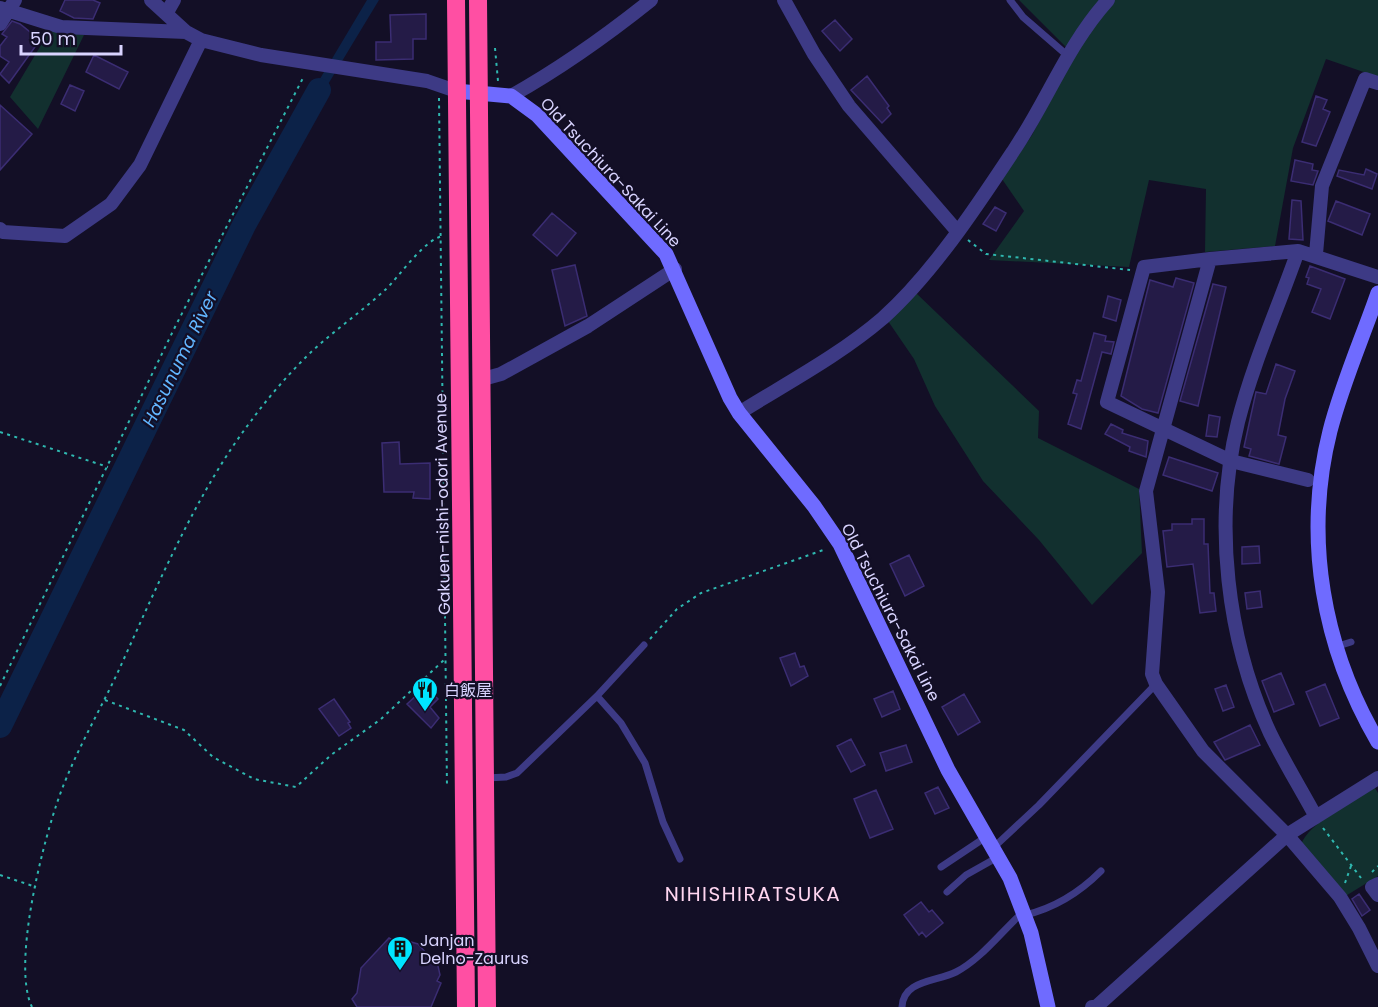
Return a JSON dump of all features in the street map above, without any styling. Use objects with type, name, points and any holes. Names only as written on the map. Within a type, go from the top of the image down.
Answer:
[{"type":"highway","name":"Gakuen-nishi-odori Avenue","points":[[456,0],[447,94],[459,236],[454,659],[466,1007]]},
{"type":"highway","points":[[478,0],[487,1007]]},
{"type":"street","points":[[151,0],[186,32],[201,40],[261,55],[427,81],[447,94],[479,93],[511,96],[598,43],[651,0]]},
{"type":"street","points":[[166,14],[174,0]]},
{"type":"street","points":[[784,0],[814,54],[849,106],[957,231]]},
{"type":"street","points":[[739,413],[882,319],[912,289],[957,231],[1015,149],[1068,56],[1108,0]]},
{"type":"street","points":[[0,24],[8,7],[61,27],[186,32]]},
{"type":"street","points":[[1,232],[65,236],[111,204],[140,165],[201,40]]},
{"type":"street","points":[[1316,255],[1322,186],[1365,79],[1378,83]]},
{"type":"street","name":"Old Tsuchiura-Sakai Line","points":[[511,96],[537,116],[656,242],[675,269],[739,413],[814,506],[840,544],[948,770],[992,847],[1024,913],[1037,952],[1048,1007]]},
{"type":"street","points":[[1298,250],[1249,383],[1231,460],[1226,514],[1227,552],[1231,590],[1244,658],[1270,734],[1316,817]]},
{"type":"street","points":[[1308,480],[1231,460],[1107,402],[1144,267],[1298,250],[1378,277]]},
{"type":"street","points":[[1210,259],[1165,429],[1146,491],[1158,592],[1152,674],[1155,684],[1203,751],[1287,835],[1340,897],[1378,966]]},
{"type":"street","points":[[483,379],[501,374],[588,326],[675,269]]},
{"type":"street","points":[[1378,293],[1337,407],[1321,483],[1318,521],[1320,578],[1335,647],[1356,700],[1378,742]]},
{"type":"street","points":[[1092,1007],[1096,1007],[1287,835],[1378,778]]},
{"type":"street","points":[[1378,884],[1372,887],[1378,895]]},
{"type":"lane","points":[[1010,0],[1023,17],[1068,56]]},
{"type":"lane","points":[[1335,647],[1351,642]]},
{"type":"lane","points":[[486,778],[506,777],[517,773],[597,696],[644,645]]},
{"type":"lane","points":[[947,892],[1039,805],[1155,684]]},
{"type":"lane","points":[[597,696],[621,723],[645,763],[663,822],[680,860]]},
{"type":"lane","points":[[941,867],[992,847]]},
{"type":"lane","points":[[902,1007],[908,988],[955,973],[1024,913],[1050,907],[1083,889],[1101,871]]},
{"type":"path","points":[[495,42],[499,83]]},
{"type":"path","points":[[0,686],[175,327],[313,63]]},
{"type":"path","points":[[447,94],[439,236],[454,659],[447,793]]},
{"type":"path","points":[[957,231],[986,254],[1125,272],[1144,267]]},
{"type":"path","points":[[32,1007],[24,989],[24,966],[36,887],[56,807],[82,741],[105,700],[203,498],[225,458],[252,420],[304,358],[385,290],[432,239],[439,236],[459,236]]},
{"type":"path","points":[[0,432],[108,467]]},
{"type":"path","points":[[644,645],[677,609],[701,593],[840,544]]},
{"type":"path","points":[[105,700],[184,730],[213,757],[254,779],[296,787],[331,755],[381,719],[454,659]]},
{"type":"path","points":[[1316,817],[1351,866]]},
{"type":"path","points":[[0,875],[36,887]]},
{"type":"green space","points":[[1019,0],[1100,0],[1066,47]]},
{"type":"green space","points":[[1114,0],[1378,0],[1378,77],[1326,59],[1293,148],[1275,246],[1205,252],[1206,189],[1149,180],[1129,267],[989,260],[1024,211],[1002,179],[1032,135],[1075,53]]},
{"type":"green space","points":[[50,30],[84,35],[38,129],[10,97]]},
{"type":"green space","points":[[916,293],[1039,411],[1038,438],[1139,489],[1142,553],[1092,605],[1039,540],[983,481],[935,406],[914,359],[888,321]]},
{"type":"green space","points":[[1374,786],[1378,793],[1378,876],[1344,897],[1301,845],[1305,837],[1322,820]]},
{"type":"water","points":[[367,0],[379,0],[307,119],[299,114]]},
{"type":"building","points":[[65,0],[93,0],[100,3],[93,19],[74,18],[60,11]]},
{"type":"building","points":[[426,14],[426,39],[413,39],[413,59],[376,60],[376,42],[391,42],[390,15]]},
{"type":"building","points":[[835,20],[852,39],[840,51],[822,31]]},
{"type":"building","points":[[12,21],[20,24],[40,40],[9,83],[0,74],[9,62],[0,56],[0,46],[7,37],[2,34]]},
{"type":"building","points":[[94,55],[128,72],[119,89],[86,72]]},
{"type":"building","points":[[867,76],[889,106],[887,108],[891,114],[882,123],[851,90]]},
{"type":"building","points":[[70,85],[84,91],[75,111],[61,104]]},
{"type":"building","points":[[1316,96],[1327,100],[1323,109],[1330,112],[1316,146],[1302,142]]},
{"type":"building","points":[[0,105],[32,134],[0,170]]},
{"type":"building","points":[[1295,160],[1313,164],[1312,170],[1318,171],[1313,185],[1291,181]]},
{"type":"building","points":[[1366,169],[1377,174],[1372,189],[1337,176],[1339,170],[1364,175]]},
{"type":"building","points":[[1292,200],[1301,201],[1303,240],[1289,239]]},
{"type":"building","points":[[1336,201],[1370,214],[1362,235],[1328,221]]},
{"type":"building","points":[[995,207],[1006,213],[996,231],[983,224]]},
{"type":"building","points":[[552,213],[576,233],[557,256],[533,235]]},
{"type":"building","points":[[575,265],[587,316],[565,326],[552,270]]},
{"type":"building","points":[[1310,266],[1345,279],[1330,319],[1312,312],[1321,289],[1307,284],[1309,278],[1306,277]]},
{"type":"building","points":[[1176,278],[1194,283],[1158,413],[1142,409],[1121,396],[1150,280],[1173,287]]},
{"type":"building","points":[[1213,284],[1226,287],[1198,406],[1180,401]]},
{"type":"building","points":[[1108,296],[1121,300],[1116,321],[1103,317]]},
{"type":"building","points":[[1094,333],[1106,336],[1105,341],[1114,342],[1111,354],[1102,352],[1081,429],[1068,424],[1077,394],[1073,393],[1077,380],[1081,381]]},
{"type":"building","points":[[1276,364],[1295,371],[1285,399],[1278,435],[1286,437],[1279,464],[1249,456],[1251,449],[1244,447],[1256,392],[1266,394]]},
{"type":"building","points":[[1209,415],[1220,417],[1217,437],[1206,436]]},
{"type":"building","points":[[1111,424],[1123,430],[1122,433],[1148,441],[1146,457],[1129,451],[1130,447],[1105,434]]},
{"type":"building","points":[[399,442],[400,464],[430,463],[430,499],[413,498],[414,492],[384,492],[382,443]]},
{"type":"building","points":[[1169,457],[1218,473],[1212,491],[1163,475]]},
{"type":"building","points":[[1192,519],[1204,519],[1204,544],[1208,544],[1210,593],[1214,593],[1216,611],[1200,613],[1193,564],[1167,567],[1163,531],[1172,530],[1172,524],[1192,524]]},
{"type":"building","points":[[1259,546],[1260,563],[1242,564],[1242,547]]},
{"type":"building","points":[[909,555],[924,586],[905,596],[890,564]]},
{"type":"building","points":[[1260,591],[1262,607],[1247,609],[1245,593]]},
{"type":"building","points":[[795,653],[800,667],[804,666],[808,676],[791,686],[780,658]]},
{"type":"building","points":[[1281,673],[1294,704],[1274,712],[1262,681]]},
{"type":"building","points":[[1325,684],[1339,718],[1320,726],[1306,692]]},
{"type":"building","points":[[1226,685],[1234,707],[1223,711],[1215,689]]},
{"type":"building","name":"白飯屋","points":[[430,691],[438,699],[430,707],[439,718],[431,728],[407,704],[418,694],[422,697]]},
{"type":"building","points":[[893,691],[900,709],[882,717],[874,699]]},
{"type":"building","points":[[964,694],[980,722],[958,735],[942,707]]},
{"type":"building","points":[[334,699],[350,722],[348,723],[351,728],[339,736],[319,709]]},
{"type":"building","points":[[1250,725],[1260,745],[1225,760],[1214,742]]},
{"type":"building","points":[[851,739],[865,765],[851,772],[837,746]]},
{"type":"building","points":[[906,745],[912,762],[886,771],[880,753]]},
{"type":"building","points":[[938,787],[949,808],[935,814],[925,793]]},
{"type":"building","points":[[876,790],[893,829],[870,838],[854,799]]},
{"type":"building","points":[[1359,894],[1370,910],[1362,916],[1352,899]]},
{"type":"building","points":[[921,902],[929,912],[932,910],[943,923],[926,937],[922,932],[919,935],[904,915]]},
{"type":"building","name":"Janjan Delno-Zaurus","points":[[389,938],[394,941],[404,940],[418,944],[438,966],[440,975],[437,981],[441,983],[431,1007],[357,1007],[352,999],[357,993],[361,968]]},
{"type":"waterway","name":"Hasunuma River","points":[[0,726],[244,225],[319,90]]},
{"type":"place","name":"白飯屋","points":[[425,713]]},
{"type":"place","name":"Janjan Delno-Zaurus","points":[[400,972]]},
{"type":"district","name":"NIHISHIRATSUKA","points":[[753,894]]}]
